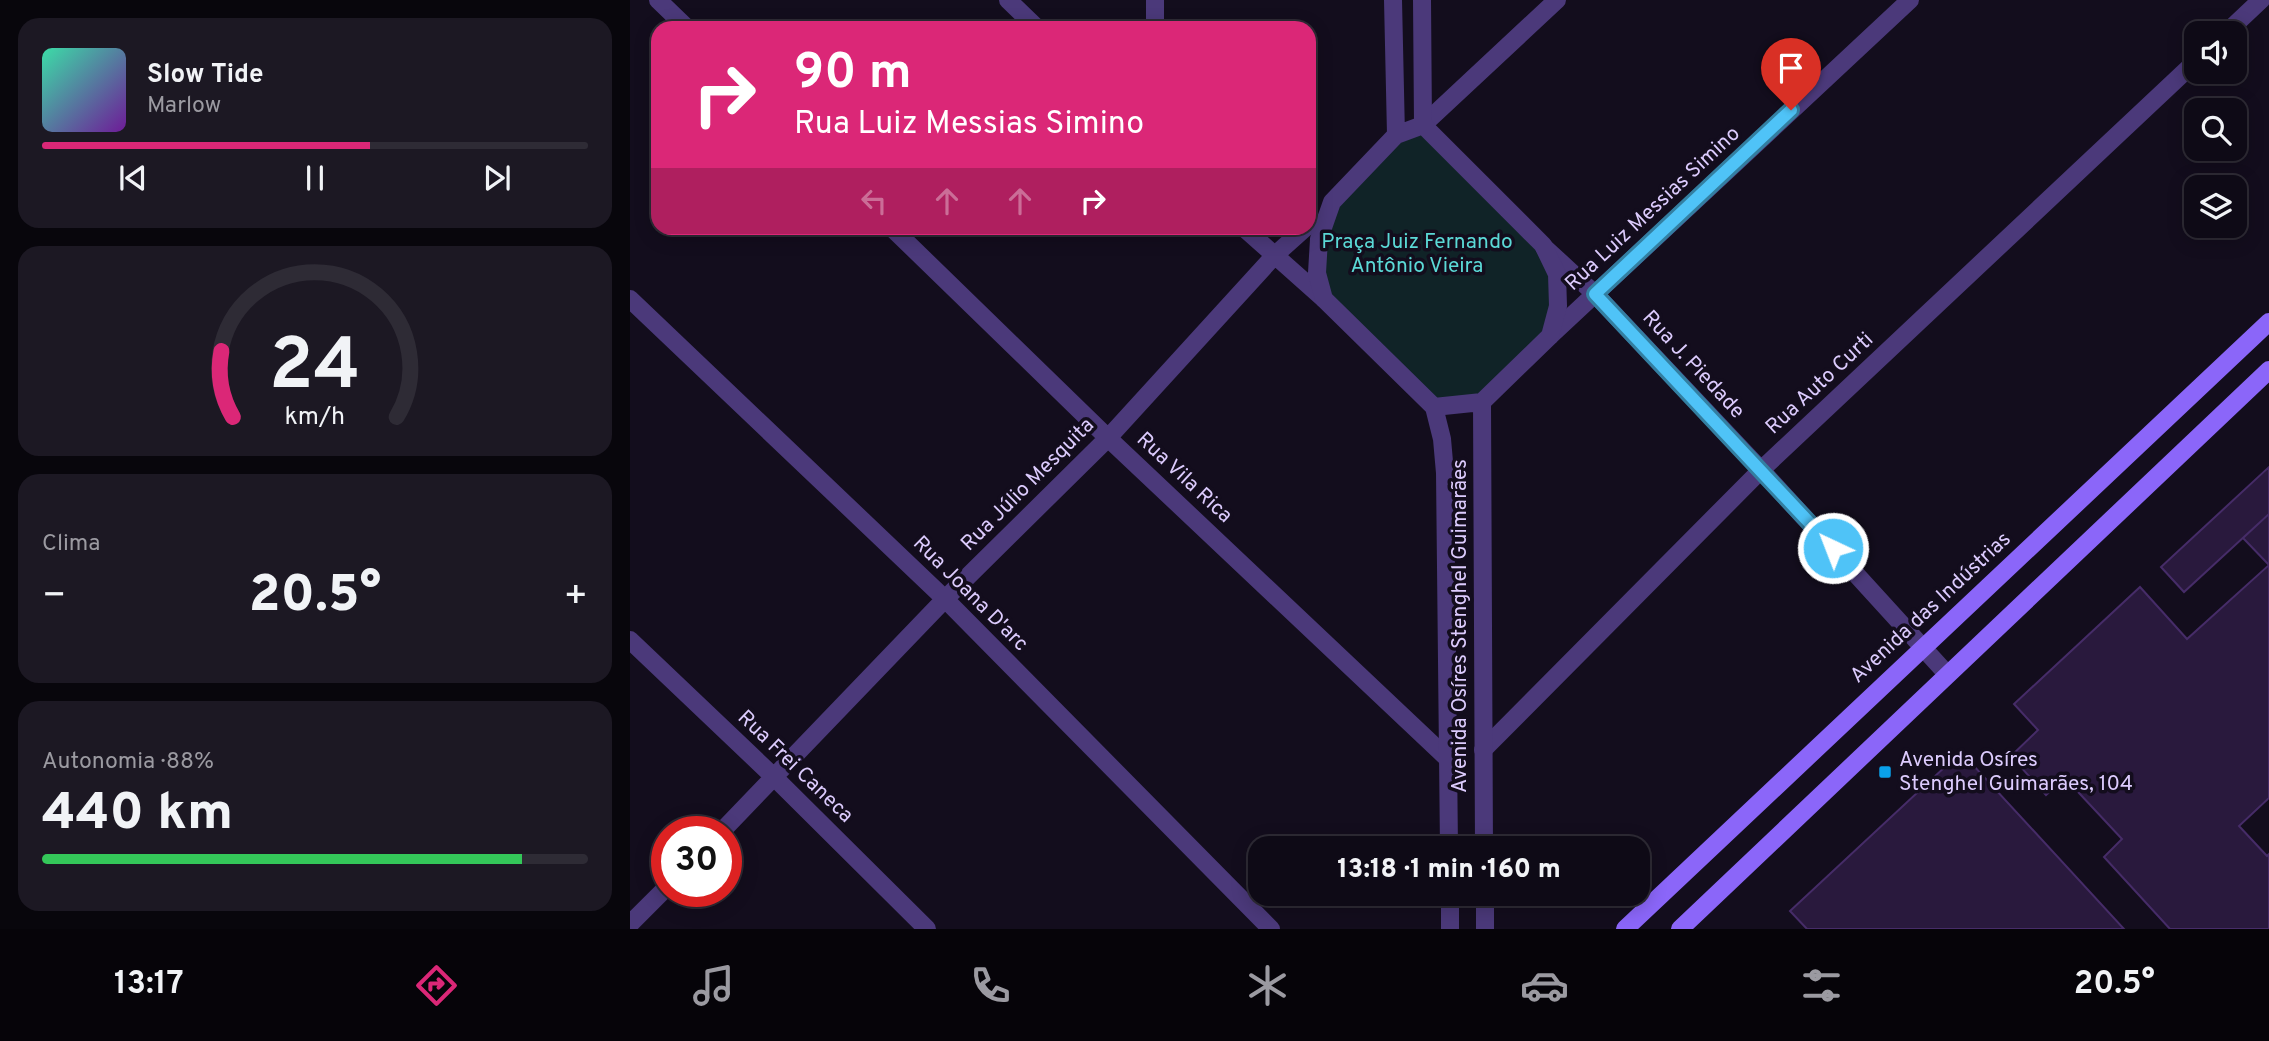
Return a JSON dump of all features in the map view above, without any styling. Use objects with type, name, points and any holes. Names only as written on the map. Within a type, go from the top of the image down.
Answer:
[{"type":"main road","name":"Avenida das Indústrias","points":[[1625,929],[2269,322]]},
{"type":"main road","points":[[1680,929],[2269,370]]},
{"type":"street","points":[[658,0],[680,21]]},
{"type":"street","points":[[1008,0],[1030,21]]},
{"type":"street","points":[[1155,0],[1155,21]]},
{"type":"street","points":[[1393,0],[1396,135]]},
{"type":"street","points":[[1252,235],[1324,299],[1434,407],[1482,402],[1550,336],[1558,306],[1557,274],[1543,246],[1423,125],[1422,0]]},
{"type":"street","points":[[1316,217],[1396,135],[1423,125],[1558,0]]},
{"type":"street","name":"Rua Luiz Messias Simino","points":[[1550,336],[1910,0]]},
{"type":"street","points":[[2239,21],[2261,0]]},
{"type":"street","name":"Rua Auto Curti","points":[[1483,750],[1761,470],[2184,72]]},
{"type":"street","points":[[1324,299],[1318,272],[1319,239],[1332,202]]},
{"type":"street","name":"Rua Vila Rica","points":[[899,235],[1108,438],[1447,758]]},
{"type":"street","name":"Rua Júlio Mesquita","points":[[737,816],[945,599],[1108,438],[1275,256],[1298,235]]},
{"type":"street","name":"Rua J. Piedade","points":[[1543,246],[1595,294],[1761,470],[1947,674]]},
{"type":"street","name":"Rua Joana D'arc","points":[[630,299],[945,599],[1271,929]]},
{"type":"street","name":"Avenida Osíres Stenghel Guimarães","points":[[1482,402],[1484,836]]},
{"type":"street","name":"Avenida Osíres Stenghel Guimarães","points":[[1434,407],[1442,439],[1445,473],[1449,836]]},
{"type":"street","name":"Rua Frei Caneca","points":[[630,640],[928,929]]},
{"type":"street","points":[[630,924],[651,903]]},
{"type":"street","points":[[1450,906],[1450,929]]},
{"type":"street","points":[[1485,906],[1485,929]]},
{"type":"green space","name":"Praça Juiz Fernando Antônio Vieira","points":[[1423,125],[1543,245],[1557,274],[1550,336],[1482,402],[1434,407],[1324,299],[1319,239],[1332,202],[1396,135]]},
{"type":"building","points":[[2269,467],[2269,514],[2184,592],[2161,567]]},
{"type":"building","points":[[2269,514],[2269,565],[2243,538]]},
{"type":"building","points":[[2269,565],[2269,798],[2239,826],[2267,856],[2269,854],[2269,929],[2170,929],[2104,857],[2122,839],[2065,778],[2046,795],[2011,756],[2038,730],[2014,704],[2140,587],[2187,639]]},
{"type":"building","points":[[1961,752],[2124,929],[1807,929],[1790,911]]},
{"type":"place","name":"Avenida Osíres Stenghel Guimarães, 104","points":[[1885,772]]},
{"type":"route","points":[[1791,110],[1595,294],[1833,548]]}]
